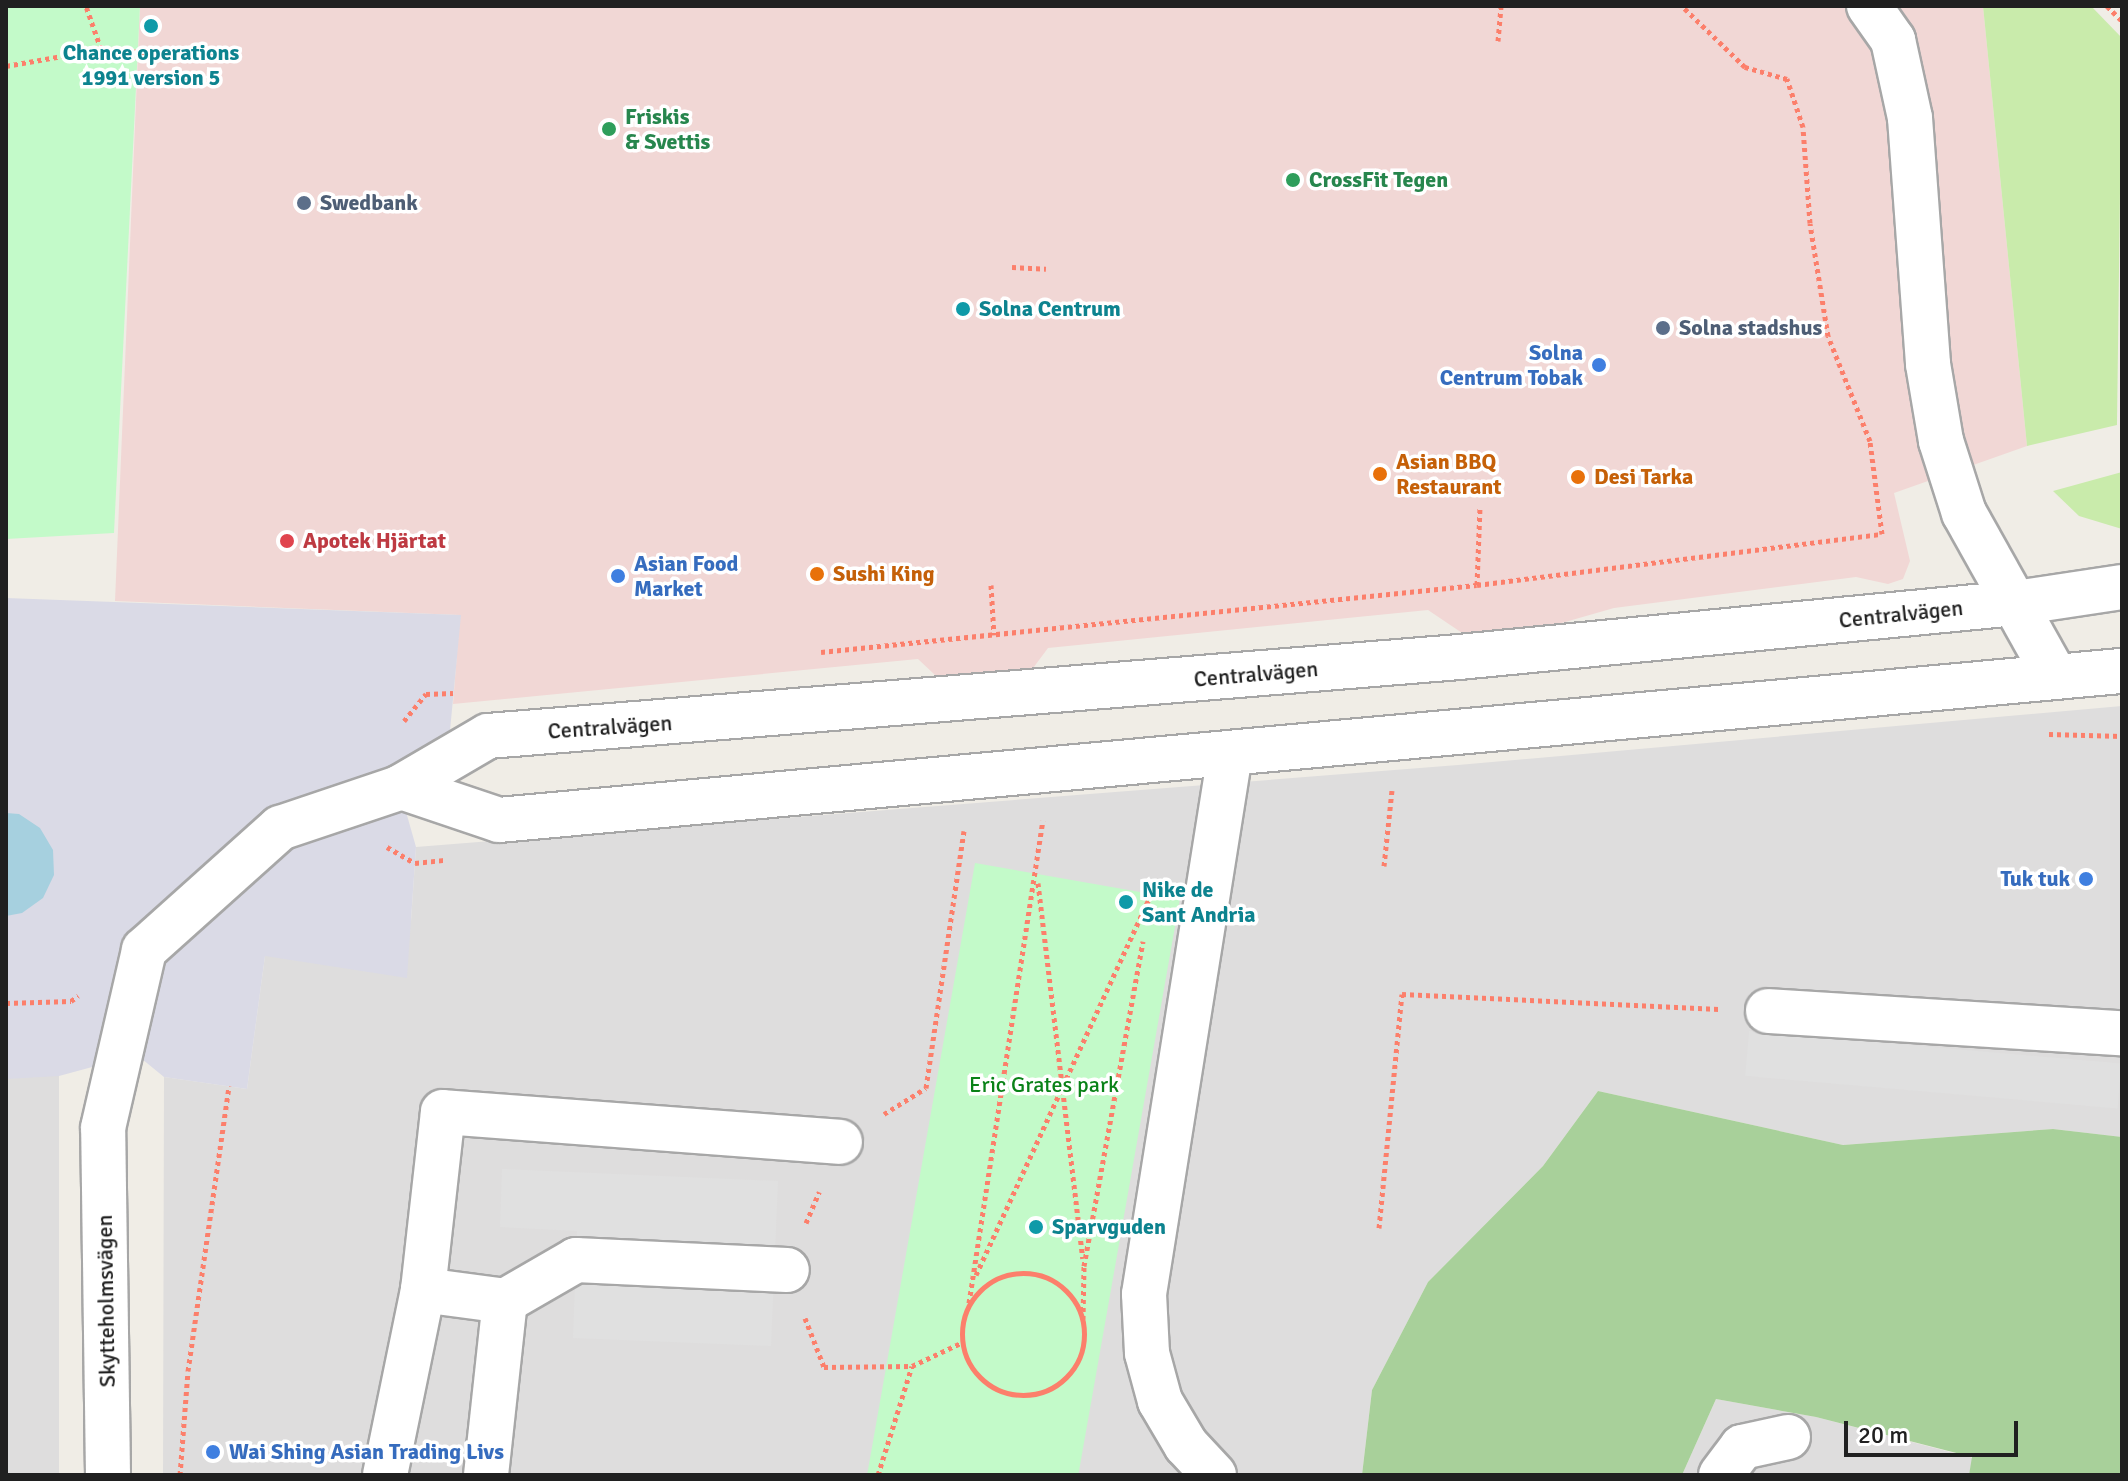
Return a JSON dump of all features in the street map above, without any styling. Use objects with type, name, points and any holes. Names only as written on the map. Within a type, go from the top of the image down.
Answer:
[{"type":"street","points":[[1869,6],[1893,40],[1910,118],[1928,364],[1941,441],[1964,513],[2055,676]]},
{"type":"street","name":"Centralvägen","points":[[103,1128],[144,950],[280,828],[401,787],[488,736],[1443,658],[2016,603],[2122,587]]},
{"type":"street","points":[[401,787],[499,820],[2122,671]]},
{"type":"street","points":[[1214,1475],[1186,1445],[1160,1401],[1147,1353],[1144,1294],[1230,754]]},
{"type":"street","points":[[1768,1011],[2122,1033]]},
{"type":"street","points":[[385,1475],[423,1290],[443,1112],[840,1142]]},
{"type":"street","name":"Skytteholmsvägen","points":[[103,1128],[108,1475]]},
{"type":"street","points":[[423,1290],[505,1301],[576,1260],[787,1270]]},
{"type":"street","points":[[486,1475],[505,1301]]},
{"type":"street","points":[[1721,1475],[1742,1447],[1788,1437]]},
{"type":"path","points":[[86,6],[101,49]]},
{"type":"path","points":[[1498,41],[1501,6]]},
{"type":"path","points":[[991,585],[994,635],[1477,585],[1882,534],[1870,441],[1828,336],[1810,223],[1803,127],[1787,79],[1745,67],[1682,6]]},
{"type":"path","points":[[2107,6],[2122,21]]},
{"type":"path","points":[[6,66],[101,49],[184,55]]},
{"type":"path","points":[[1012,267],[1046,269]]},
{"type":"path","points":[[1477,585],[1480,506]]},
{"type":"path","points":[[1384,866],[1392,781]]},
{"type":"path","points":[[1037,874],[1084,1266],[1083,1347],[1076,1365],[1064,1379],[1030,1396],[1011,1395],[978,1376],[961,1343],[1037,874],[1044,812]]},
{"type":"path","points":[[1084,1266],[1154,878]]},
{"type":"path","points":[[972,1283],[1152,893]]},
{"type":"path","points":[[1379,1228],[1402,994],[1768,1011]]},
{"type":"path","points":[[180,1475],[188,1371],[229,1086]]},
{"type":"path","points":[[969,1303],[1000,1276],[1020,1272],[1060,1284],[1083,1319]]},
{"type":"path","points":[[878,1475],[912,1366],[961,1343]]},
{"type":"shaded area","name":"Solna Centrum","points":[[140,6],[1983,6],[2027,446],[1894,493],[1910,561],[1903,579],[1888,584],[1856,577],[1614,608],[1513,637],[1474,641],[1428,610],[1048,648],[1022,683],[952,691],[918,659],[453,704],[460,615],[115,601]]},
{"type":"shaded area","points":[[6,598],[461,615],[449,741],[395,773],[416,847],[407,978],[265,956],[247,1089],[164,1077],[142,1059],[118,1060],[59,1076],[6,1079]]},
{"type":"shaded area","points":[[2122,706],[2122,1137],[2053,1129],[1843,1145],[1598,1091],[1543,1166],[1428,1282],[1372,1390],[1362,1475],[163,1475],[164,1077],[247,1089],[265,956],[411,921],[416,847],[1458,765]]},
{"type":"shaded area","points":[[1749,1031],[2122,1064],[2118,1108],[1745,1076]]},
{"type":"shaded area","points":[[6,1076],[59,1076],[59,1475],[6,1475]]},
{"type":"shaded area","points":[[502,1169],[778,1181],[771,1346],[573,1338],[577,1231],[500,1227]]},
{"type":"shaded area","points":[[1716,1399],[1816,1417],[1973,1458],[1969,1475],[1682,1475]]},
{"type":"green space","points":[[6,6],[140,6],[114,533],[6,539]]},
{"type":"green space","points":[[1983,6],[2091,6],[2122,38],[2117,425],[2027,446]]},
{"type":"green space","points":[[2122,472],[2122,529],[2079,516],[2053,491]]},
{"type":"green space","name":"Eric Grates park","points":[[975,863],[1180,899],[1078,1475],[867,1474]]},
{"type":"green space","points":[[1598,1091],[1843,1145],[2053,1129],[2122,1137],[2122,1475],[1969,1475],[1972,1457],[1816,1417],[1716,1399],[1682,1475],[1362,1475],[1372,1390],[1428,1282],[1543,1166]]},
{"type":"water","points":[[6,813],[19,814],[40,828],[53,850],[54,875],[43,898],[22,913],[6,916]]},
{"type":"place","name":"Chance operations 1991 version 5","points":[[151,26]]},
{"type":"place","name":"Friskis & Svettis","points":[[609,129]]},
{"type":"place","name":"CrossFit Tegen","points":[[1293,180]]},
{"type":"place","name":"Swedbank","points":[[304,203]]},
{"type":"place","name":"Solna Centrum","points":[[963,309]]},
{"type":"place","name":"Solna stadshus","points":[[1663,328]]},
{"type":"place","name":"Solna Centrum Tobak","points":[[1599,365]]},
{"type":"place","name":"Asian BBQ Restaurant","points":[[1380,474]]},
{"type":"place","name":"Desi Tarka","points":[[1578,477]]},
{"type":"place","name":"Apotek Hjärtat","points":[[287,541]]},
{"type":"place","name":"Sushi King","points":[[817,574]]},
{"type":"place","name":"Asian Food Market","points":[[618,576]]},
{"type":"place","name":"Tuk tuk","points":[[2086,879]]},
{"type":"place","name":"Nike de Sant Andria","points":[[1126,902]]},
{"type":"place","name":"Sparvguden","points":[[1036,1227]]},
{"type":"place","name":"Wai Shing Asian Trading Livs","points":[[213,1452]]}]
